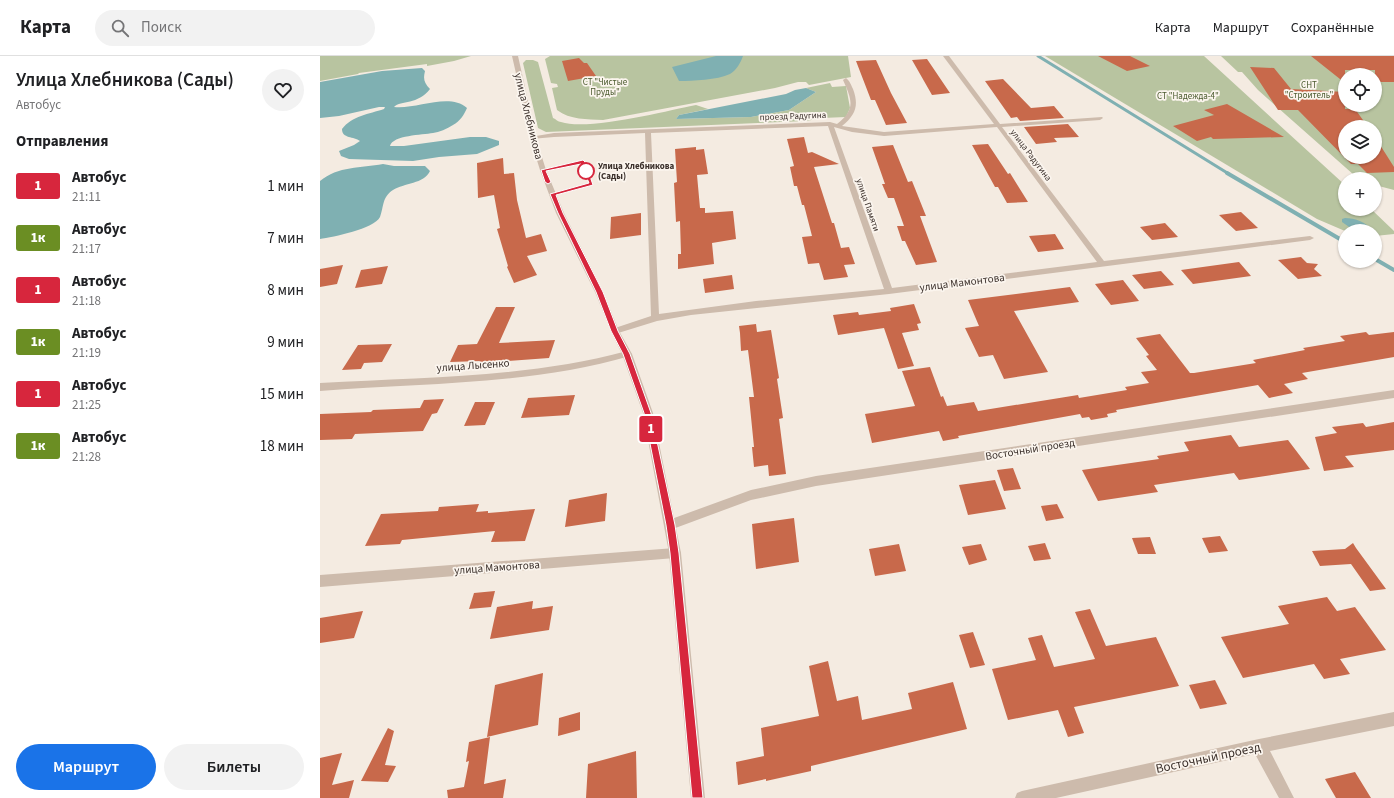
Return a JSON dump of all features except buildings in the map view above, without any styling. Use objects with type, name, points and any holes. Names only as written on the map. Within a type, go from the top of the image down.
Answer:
[{"type":"street","name":"улица Хлебникова","points":[[515,56],[533,138],[560,213],[600,292],[615,331],[627,354],[648,413],[675,553],[698,798]]},
{"type":"street","name":"улица Радугина","points":[[946,56],[1102,264]]},
{"type":"street","points":[[838,126],[849,119],[854,104],[853,95],[846,80]]},
{"type":"street","name":"проезд Радугина","points":[[533,138],[554,135],[830,124],[870,133],[884,134],[998,127],[1100,118]]},
{"type":"street","name":"улица Памяти","points":[[830,124],[889,291]]},
{"type":"street","points":[[648,131],[655,318]]},
{"type":"street","name":"улица Мамонтова","points":[[615,331],[655,318],[756,304],[889,291],[1310,238]]},
{"type":"street","name":"улица Лысенко","points":[[320,387],[489,377],[578,366],[627,354]]},
{"type":"street","name":"Восточный проезд","points":[[670,525],[751,496],[816,481],[1394,394]]},
{"type":"street","name":"улица Мамонтова","points":[[320,581],[675,553]]},
{"type":"street","name":"Восточный проезд","points":[[1022,798],[1259,746],[1394,719]]},
{"type":"street","points":[[1259,746],[1287,798]]},
{"type":"green space","points":[[320,56],[471,56],[427,66],[427,64],[359,73],[320,81]]},
{"type":"green space","name":"СТ \"Чистые Пруды\"","points":[[550,56],[848,56],[851,77],[809,85],[806,82],[798,82],[775,88],[603,120],[585,119],[567,116],[557,110],[552,88],[558,87],[557,84],[551,83],[545,59]]},
{"type":"green space","name":"СТ \"Надежда-4\"","points":[[1045,56],[1204,56],[1338,179],[1338,216],[1378,216],[1394,231],[1394,234],[1382,235],[1382,224],[1338,224],[1338,228],[1317,219]]},
{"type":"green space","name":"СНТ \"Строитель\"","points":[[1221,56],[1394,56],[1394,190],[1382,187],[1382,172],[1351,172],[1342,164],[1382,164],[1382,120],[1338,120],[1338,161],[1258,90],[1242,72],[1238,72]]},
{"type":"green space","points":[[526,60],[538,62],[553,118],[560,122],[573,124],[608,122],[696,105],[708,109],[679,115],[676,119],[751,117],[789,110],[816,92],[806,88],[830,83],[832,87],[846,86],[850,108],[846,117],[822,118],[806,121],[546,132],[538,128],[523,63]]},
{"type":"water","points":[[716,56],[743,56],[738,66],[732,73],[712,79],[679,81],[672,67]]},
{"type":"water","points":[[422,68],[425,71],[425,83],[430,89],[420,98],[401,103],[394,107],[412,106],[442,101],[460,103],[467,108],[460,120],[448,128],[435,133],[408,136],[392,142],[390,146],[404,146],[470,137],[486,137],[499,141],[499,145],[477,154],[413,161],[349,159],[341,156],[339,151],[360,141],[358,139],[346,136],[342,129],[356,118],[384,109],[385,107],[320,118],[320,82],[382,71]]},
{"type":"water","points":[[806,88],[816,92],[789,110],[751,117],[676,119],[679,115],[786,94],[795,90]]},
{"type":"water","points":[[383,164],[394,166],[425,166],[430,171],[419,181],[393,190],[389,193],[385,199],[380,217],[370,225],[353,232],[320,239],[320,181],[327,176],[342,170]]},
{"type":"water","points":[[1342,219],[1353,219],[1365,224],[1345,224],[1342,222]]},
{"type":"waterway","points":[[1038,56],[1229,174]]},
{"type":"waterway","points":[[1227,173],[1338,238]]},
{"type":"waterway","points":[[1382,263],[1394,270]]},
{"type":"bus line","name":"1","points":[[548,182],[544,170],[583,162],[592,184],[553,194],[560,213],[600,292],[615,331],[627,354],[648,413],[675,553],[698,798]]},
{"type":"place","name":"Улица Хлебникова (Сады)","points":[[586,171]]}]
